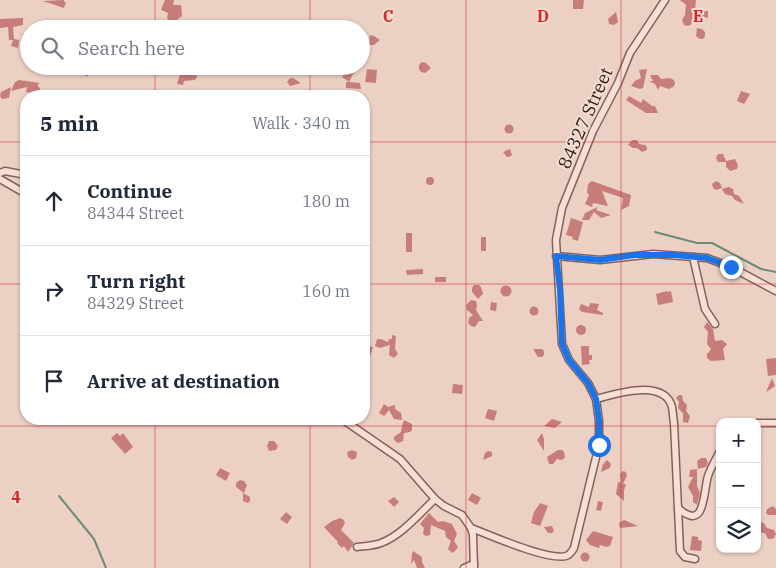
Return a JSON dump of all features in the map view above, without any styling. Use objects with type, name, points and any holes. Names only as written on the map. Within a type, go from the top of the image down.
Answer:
[{"type":"street","name":"84327 Street","points":[[596,399],[588,383],[569,360],[562,344],[556,240],[562,208],[594,132],[618,83],[630,53],[665,0]]},
{"type":"street","points":[[0,173],[20,175]]},
{"type":"street","points":[[0,179],[20,191]]},
{"type":"street","points":[[556,256],[600,260],[653,254],[707,258],[731,267],[776,291]]},
{"type":"street","points":[[693,257],[705,310],[715,324]]},
{"type":"street","points":[[471,528],[546,555],[566,556],[571,553],[574,548],[599,445],[599,421],[596,399],[629,391],[656,390],[672,406],[680,551],[685,557],[695,558]]},
{"type":"street","points":[[761,422],[776,424]]},
{"type":"street","points":[[351,425],[400,459],[435,499],[462,515],[471,528],[474,542],[474,566],[464,568]]},
{"type":"street","points":[[678,508],[689,515],[694,516],[698,512],[704,502],[708,476],[716,459]]},
{"type":"street","points":[[358,547],[383,542],[401,531],[435,499]]},
{"type":"building","points":[[64,0],[66,2],[64,8],[43,1]]},
{"type":"building","points":[[165,0],[174,0],[173,5],[181,5],[182,16],[177,20],[168,20],[168,13],[161,10]]},
{"type":"building","points":[[573,0],[584,0],[583,9],[573,9]]},
{"type":"building","points":[[680,0],[696,0],[695,11],[708,11],[708,18],[694,14],[692,24],[684,25],[682,20],[685,15],[686,5]]},
{"type":"building","points":[[616,12],[618,22],[614,25],[609,24],[608,19]]},
{"type":"building","points":[[23,18],[23,20],[20,20],[20,26],[13,27],[14,39],[19,40],[18,48],[11,46],[13,40],[9,40],[8,27],[0,28],[0,19]]},
{"type":"building","points":[[697,28],[705,32],[703,39],[696,36]]},
{"type":"building","points":[[370,35],[380,40],[374,45],[370,45]]},
{"type":"building","points":[[422,62],[431,68],[425,73],[419,69],[419,65]]},
{"type":"building","points":[[370,69],[377,70],[376,83],[365,82],[366,75],[370,75]]},
{"type":"building","points":[[647,69],[643,88],[631,86],[641,78],[639,70]]},
{"type":"building","points":[[180,75],[196,75],[195,80],[184,81],[183,85],[177,84]]},
{"type":"building","points":[[344,75],[352,75],[349,82],[342,77]]},
{"type":"building","points":[[650,75],[658,75],[661,79],[670,78],[674,80],[675,84],[669,89],[660,86],[658,90],[655,84],[649,81],[653,81]]},
{"type":"building","points":[[290,78],[301,83],[290,86],[287,82]]},
{"type":"building","points":[[19,80],[40,83],[38,84],[40,90],[26,90],[27,87],[11,91],[15,82]]},
{"type":"building","points":[[346,82],[360,83],[361,89],[346,88]]},
{"type":"building","points":[[11,87],[9,98],[2,99],[0,96],[1,92]]},
{"type":"building","points":[[741,91],[750,94],[744,104],[737,101]]},
{"type":"building","points":[[629,96],[641,103],[643,99],[652,106],[655,106],[658,113],[646,113],[626,100]]},
{"type":"building","points":[[509,125],[513,129],[509,133],[505,129]]},
{"type":"building","points":[[632,140],[637,140],[639,144],[645,145],[647,150],[642,152],[628,145]]},
{"type":"building","points":[[510,149],[512,155],[507,157],[503,152]]},
{"type":"building","points":[[718,154],[723,154],[726,161],[735,159],[738,165],[737,169],[730,171],[726,167],[726,162],[718,162],[716,158]]},
{"type":"building","points":[[430,177],[434,181],[430,185],[426,181]]},
{"type":"building","points":[[592,181],[631,195],[629,206],[621,210],[623,198],[602,191],[608,206],[593,203],[592,207],[585,204],[589,195],[587,192],[588,184]]},
{"type":"building","points":[[716,181],[720,183],[722,188],[716,190],[713,188],[712,184]]},
{"type":"building","points":[[729,187],[733,189],[734,194],[739,196],[744,204],[725,194],[722,189]]},
{"type":"building","points":[[598,207],[596,210],[611,215],[601,218],[594,212],[589,220],[582,220],[585,213]]},
{"type":"building","points":[[571,218],[583,222],[578,241],[566,235]]},
{"type":"building","points":[[406,233],[412,233],[412,252],[406,252]]},
{"type":"building","points":[[481,237],[486,237],[486,251],[481,251]]},
{"type":"building","points":[[423,269],[423,274],[407,275],[406,270]]},
{"type":"building","points":[[435,277],[446,277],[446,282],[435,282]]},
{"type":"building","points":[[474,285],[481,287],[483,294],[478,299],[472,292]]},
{"type":"building","points":[[504,286],[508,286],[511,291],[510,295],[504,296],[501,293],[501,289]]},
{"type":"building","points":[[671,291],[673,302],[658,305],[656,294]]},
{"type":"building","points":[[471,300],[476,301],[476,310],[483,321],[479,321],[475,327],[468,323],[469,318],[473,315],[467,310],[466,305]]},
{"type":"building","points":[[491,302],[497,303],[496,311],[490,310]]},
{"type":"building","points":[[590,303],[599,304],[597,310],[603,313],[603,315],[582,312],[579,309],[581,304],[589,307]]},
{"type":"building","points":[[534,307],[538,311],[534,315],[530,311]]},
{"type":"building","points":[[707,322],[713,329],[715,341],[722,340],[727,344],[723,349],[725,360],[711,361],[707,358],[707,354],[711,349],[707,344],[708,332],[704,327]]},
{"type":"building","points":[[579,325],[583,325],[586,330],[585,334],[579,335],[576,332],[576,328]]},
{"type":"building","points":[[392,335],[396,336],[395,349],[398,354],[394,358],[389,355],[390,345],[380,348],[375,346],[377,339],[388,342],[389,339],[392,339]]},
{"type":"building","points":[[370,346],[373,347],[370,357]]},
{"type":"building","points":[[581,346],[589,346],[589,355],[592,355],[592,360],[589,360],[590,364],[582,365]]},
{"type":"building","points":[[533,349],[542,349],[544,355],[538,357]]},
{"type":"building","points":[[776,358],[776,375],[768,376],[766,359]]},
{"type":"building","points":[[772,378],[775,386],[766,392]]},
{"type":"building","points":[[453,384],[463,385],[462,394],[452,393]]},
{"type":"building","points":[[682,395],[683,401],[687,405],[686,411],[690,416],[688,423],[683,422],[683,413],[678,408],[679,402],[676,398]]},
{"type":"building","points":[[384,404],[388,407],[395,405],[395,409],[401,413],[402,420],[394,419],[389,410],[384,416],[379,413]]},
{"type":"building","points":[[488,409],[497,411],[494,421],[485,418]]},
{"type":"building","points":[[552,419],[562,422],[555,428],[544,426]]},
{"type":"building","points":[[404,420],[412,424],[412,430],[404,433],[403,441],[398,443],[394,440],[394,437],[401,432]]},
{"type":"building","points":[[117,433],[120,436],[123,433],[133,447],[125,454],[111,438]]},
{"type":"building","points":[[542,433],[544,439],[544,451],[537,440]]},
{"type":"building","points":[[269,441],[274,441],[278,446],[276,450],[269,451],[267,446]]},
{"type":"building","points":[[352,450],[357,452],[356,458],[352,460],[348,457],[347,452]]},
{"type":"building","points":[[558,450],[564,452],[565,458],[557,459],[553,464],[549,464],[547,457]]},
{"type":"building","points":[[488,451],[492,452],[492,456],[483,460],[485,453]]},
{"type":"building","points":[[701,458],[706,458],[708,463],[706,467],[698,469],[697,461]]},
{"type":"building","points":[[607,460],[611,464],[610,468],[601,472],[603,464]]},
{"type":"building","points":[[220,468],[230,473],[226,481],[216,475]]},
{"type":"building","points":[[697,469],[697,486],[700,493],[697,505],[693,502],[693,496],[688,487],[693,477],[689,477],[690,470]]},
{"type":"building","points":[[623,471],[627,475],[623,484],[626,484],[624,501],[616,494],[618,482],[621,483],[620,474]]},
{"type":"building","points":[[240,480],[244,481],[247,485],[244,493],[236,487],[236,483]]},
{"type":"building","points":[[243,493],[250,497],[248,503],[243,501]]},
{"type":"building","points":[[472,493],[481,498],[477,505],[468,500]]},
{"type":"building","points":[[394,497],[399,502],[394,507],[388,501]]},
{"type":"building","points":[[598,501],[603,502],[601,511],[596,510]]},
{"type":"building","points":[[540,503],[548,506],[540,526],[531,523],[534,512]]},
{"type":"building","points":[[773,506],[776,509],[776,515],[768,515],[766,513],[767,509]]},
{"type":"building","points":[[286,512],[292,517],[287,524],[280,519]]},
{"type":"building","points":[[429,513],[438,522],[443,521],[452,524],[457,534],[454,541],[458,547],[452,553],[448,549],[451,541],[446,537],[445,531],[431,525],[430,535],[426,536],[423,534],[424,528],[420,524]]},
{"type":"building","points":[[340,518],[345,523],[341,530],[354,543],[348,552],[344,546],[342,548],[337,543],[324,527]]},
{"type":"building","points":[[624,520],[638,526],[620,528],[619,523]]},
{"type":"building","points":[[761,522],[764,523],[767,528],[774,530],[776,534],[774,538],[768,539],[765,533],[761,532]]},
{"type":"building","points":[[552,526],[554,531],[552,533],[548,533],[544,527]]},
{"type":"building","points":[[593,531],[613,537],[610,546],[600,545],[599,548],[590,545],[586,540]]},
{"type":"building","points":[[692,536],[698,537],[698,540],[702,541],[701,551],[690,550]]},
{"type":"building","points":[[413,551],[422,557],[425,568],[417,568],[414,560],[411,564]]},
{"type":"building","points":[[585,553],[589,557],[585,561],[581,557]]},
{"type":"waterway","points":[[655,232],[697,243],[712,243],[761,269],[776,272]]},
{"type":"waterway","points":[[59,496],[94,539],[106,568]]},
{"type":"route","points":[[599,445],[599,421],[596,399],[588,383],[569,360],[562,344],[560,290],[556,256],[600,260],[634,255],[675,255],[707,258],[731,267]]}]
